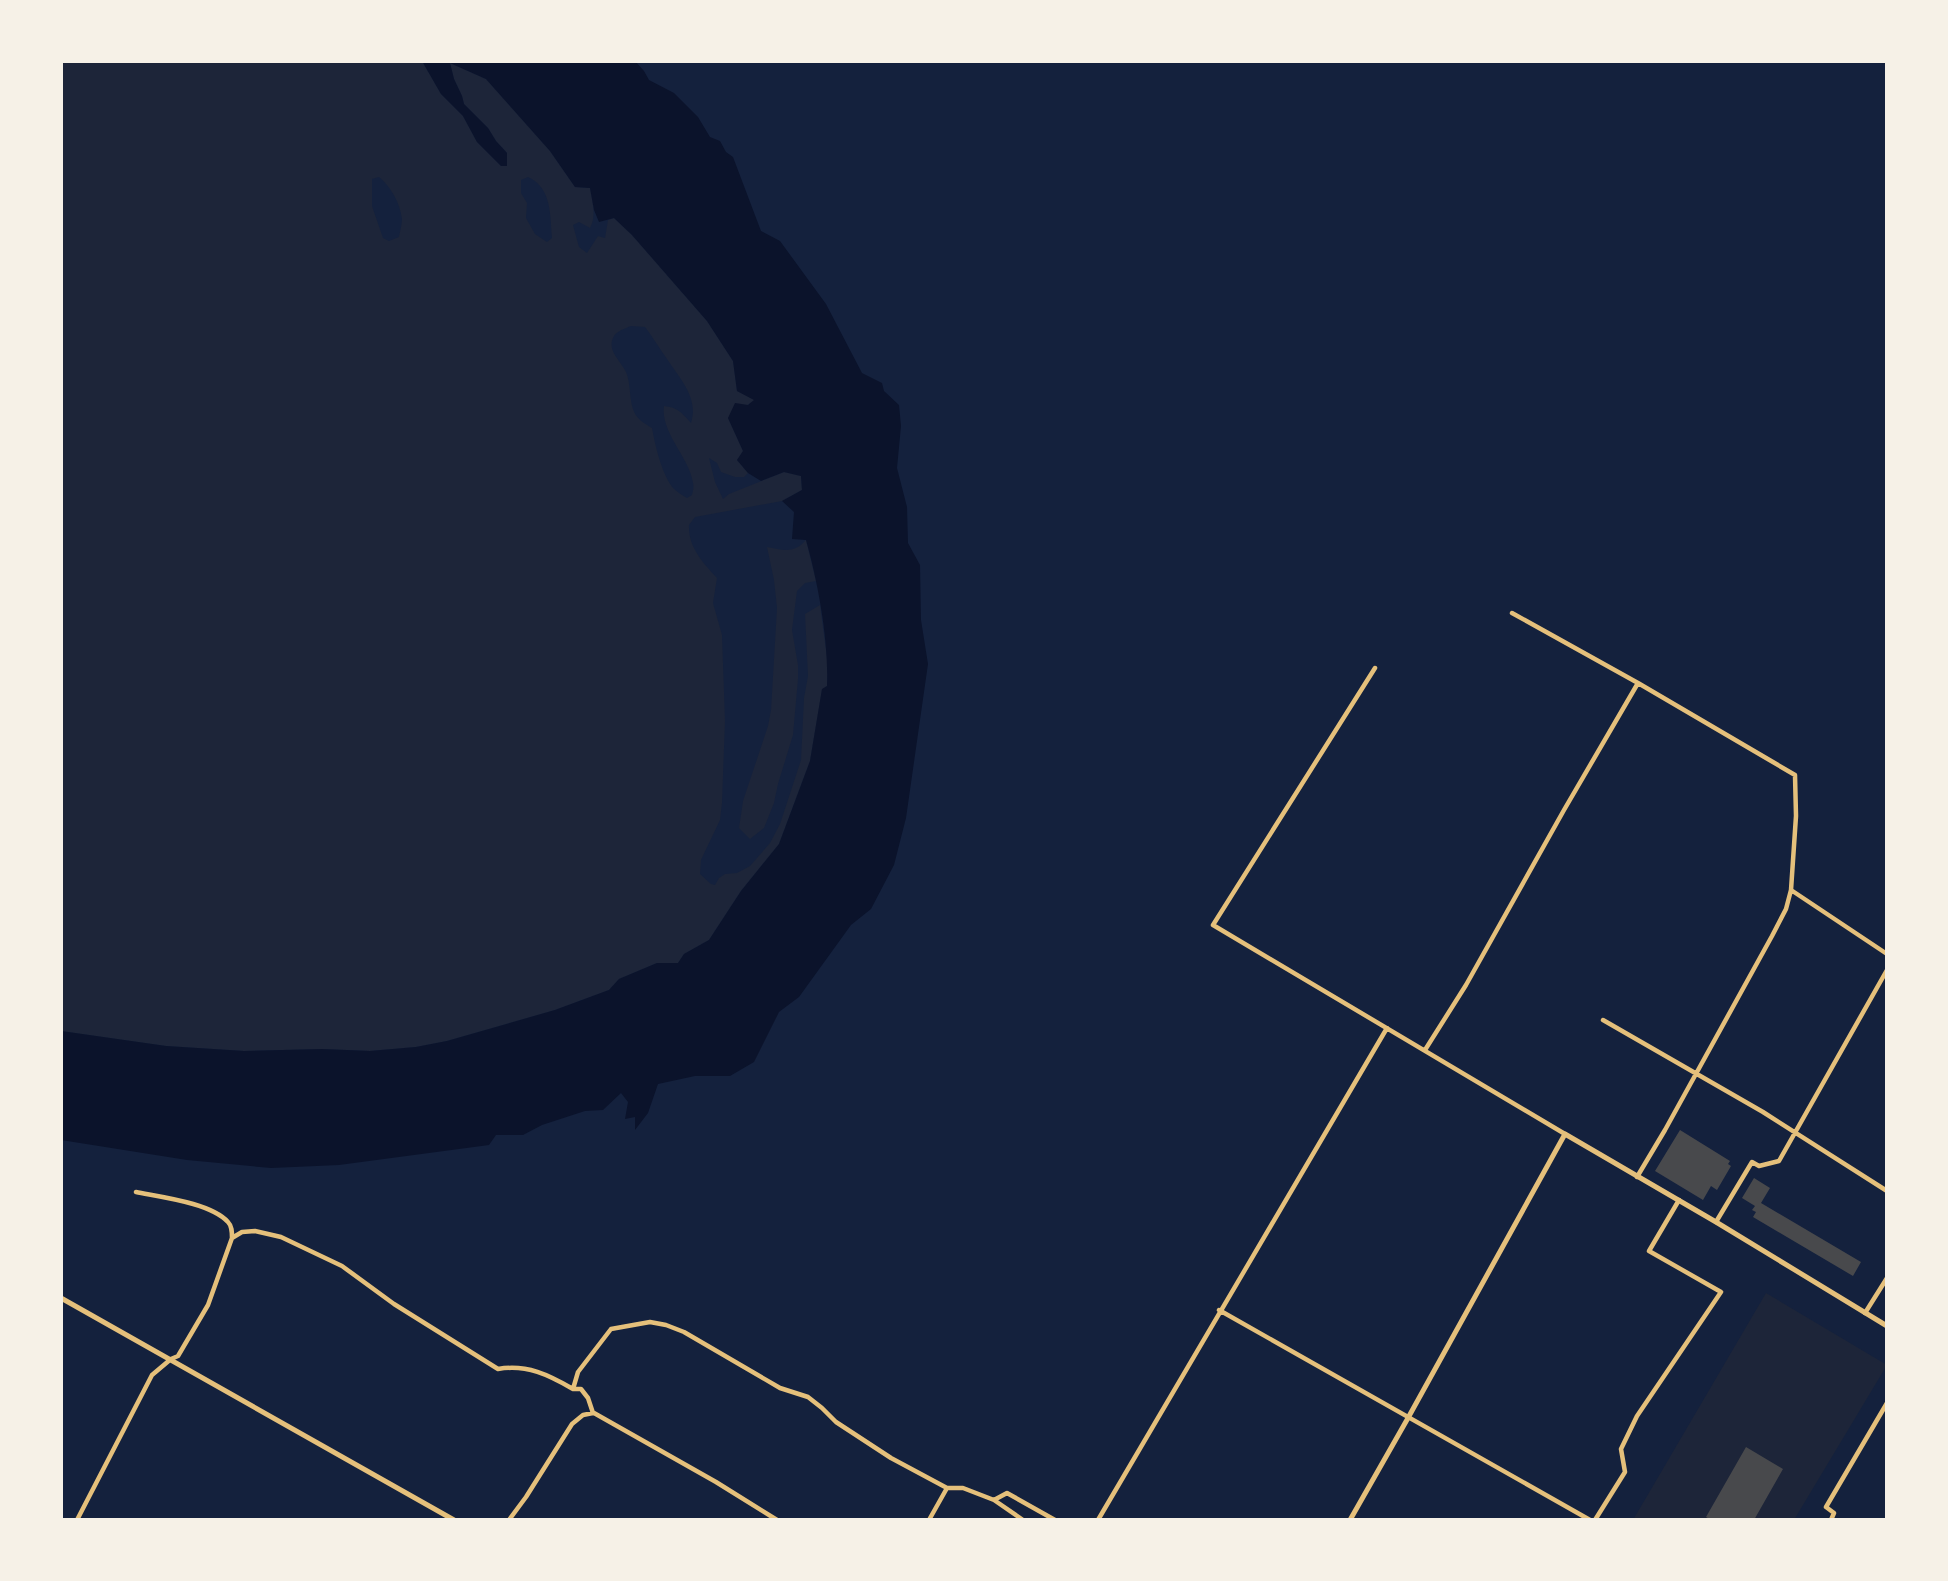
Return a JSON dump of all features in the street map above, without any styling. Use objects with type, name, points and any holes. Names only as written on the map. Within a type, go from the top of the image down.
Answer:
[{"type":"street","points":[[1512,613],[1795,775],[1796,816],[1791,890],[1786,909],[1697,1074],[1637,1177]]},
{"type":"street","points":[[1375,668],[1213,925],[1887,1326]]},
{"type":"street","points":[[1425,1051],[1466,985],[1638,683]]},
{"type":"street","points":[[1791,890],[1887,954]]},
{"type":"street","points":[[1716,1222],[1752,1162],[1759,1166],[1779,1161],[1887,970]]},
{"type":"street","points":[[1603,1020],[1763,1112],[1887,1191]]},
{"type":"street","points":[[1098,1520],[1387,1028]]},
{"type":"street","points":[[1350,1520],[1565,1134]]},
{"type":"street","points":[[77,1520],[152,1375],[178,1356],[208,1304],[232,1238],[227,1221],[202,1206],[136,1192]]},
{"type":"street","points":[[1219,1310],[1592,1520],[1625,1472],[1621,1449],[1637,1416],[1721,1292],[1649,1251],[1679,1200]]},
{"type":"street","points":[[232,1238],[242,1232],[255,1231],[281,1237],[342,1266],[394,1304],[498,1370],[517,1367],[533,1369],[573,1389],[581,1389],[593,1413],[716,1482],[777,1520]]},
{"type":"street","points":[[1865,1313],[1887,1278]]},
{"type":"street","points":[[61,1298],[454,1520]]},
{"type":"street","points":[[573,1389],[578,1372],[611,1329],[650,1322],[666,1325],[684,1332],[780,1388],[808,1397],[836,1422],[891,1458],[947,1488],[963,1488],[994,1500],[1023,1520]]},
{"type":"street","points":[[1831,1520],[1834,1513],[1826,1507],[1887,1403]]},
{"type":"street","points":[[509,1520],[572,1424],[583,1415],[593,1413]]},
{"type":"street","points":[[929,1520],[947,1488]]},
{"type":"street","points":[[994,1500],[1007,1493],[1055,1520]]},
{"type":"shaded area","points":[[61,61],[422,61],[441,94],[463,116],[477,142],[501,166],[507,153],[488,128],[464,104],[450,63],[486,79],[550,151],[575,187],[590,188],[594,213],[590,228],[579,222],[573,225],[579,247],[587,253],[598,236],[605,238],[608,220],[614,218],[707,321],[733,361],[737,391],[755,400],[728,418],[743,451],[737,460],[748,473],[744,477],[735,477],[721,472],[717,463],[709,458],[723,499],[729,494],[784,472],[801,476],[802,490],[782,501],[695,517],[689,525],[694,547],[717,578],[713,603],[722,635],[725,721],[722,803],[720,820],[701,860],[700,874],[711,884],[715,885],[725,874],[737,873],[750,866],[770,843],[780,824],[801,760],[804,698],[808,676],[805,614],[820,605],[828,665],[827,686],[822,690],[810,761],[779,844],[741,891],[709,940],[684,954],[678,963],[657,963],[619,979],[609,990],[555,1010],[447,1041],[370,1051],[244,1051],[166,1046],[61,1031]],"holes":[[[379,177],[394,196],[402,219],[399,237],[389,241],[383,238],[372,206],[372,179]],[[528,177],[536,182],[546,195],[552,238],[547,242],[535,234],[526,218],[527,203],[521,193],[521,180]],[[631,326],[645,327],[690,397],[693,414],[691,423],[677,409],[664,406],[666,426],[691,474],[693,490],[692,495],[687,498],[673,488],[665,476],[652,428],[634,412],[626,372],[612,347],[614,336],[620,330]]]},
{"type":"shaded area","points":[[422,61],[635,61],[649,80],[674,93],[698,117],[710,137],[720,141],[726,152],[733,157],[761,231],[780,241],[826,304],[862,373],[882,383],[884,391],[899,405],[901,426],[897,468],[907,507],[908,543],[920,565],[921,620],[928,664],[906,818],[894,865],[871,909],[851,925],[799,997],[779,1012],[754,1062],[730,1076],[695,1076],[658,1084],[648,1113],[635,1130],[635,1117],[625,1119],[628,1102],[621,1093],[603,1110],[585,1111],[542,1125],[523,1135],[496,1135],[489,1145],[339,1165],[271,1168],[187,1160],[61,1140],[61,1031],[166,1046],[244,1051],[370,1051],[416,1047],[447,1041],[555,1010],[609,990],[619,979],[657,963],[678,963],[684,954],[709,940],[741,891],[779,844],[810,761],[822,689],[827,686],[827,669],[822,612],[806,540],[792,539],[794,512],[782,501],[802,490],[801,476],[784,472],[761,481],[748,473],[737,460],[743,451],[728,418],[735,403],[748,405],[754,400],[737,391],[733,361],[707,321],[632,235],[614,218],[599,222],[590,188],[575,187],[550,151],[486,79],[450,63],[464,104],[488,128],[507,153],[507,166],[501,166],[477,142],[463,116],[441,94]]},
{"type":"shaded area","points":[[806,540],[816,581],[805,583],[797,591],[792,630],[798,665],[793,735],[774,803],[764,828],[750,839],[739,828],[743,801],[771,710],[777,608],[767,547],[793,549]]},
{"type":"shaded area","points":[[1766,1293],[1887,1365],[1794,1520],[1633,1520]]},
{"type":"building","points":[[1680,1130],[1730,1161],[1728,1164],[1731,1166],[1717,1190],[1711,1186],[1703,1200],[1655,1171]]},
{"type":"building","points":[[1754,1178],[1770,1188],[1761,1203],[1861,1262],[1853,1276],[1753,1217],[1756,1212],[1752,1210],[1755,1206],[1742,1198]]},
{"type":"building","points":[[1746,1447],[1783,1469],[1754,1520],[1711,1520],[1706,1517]]}]
